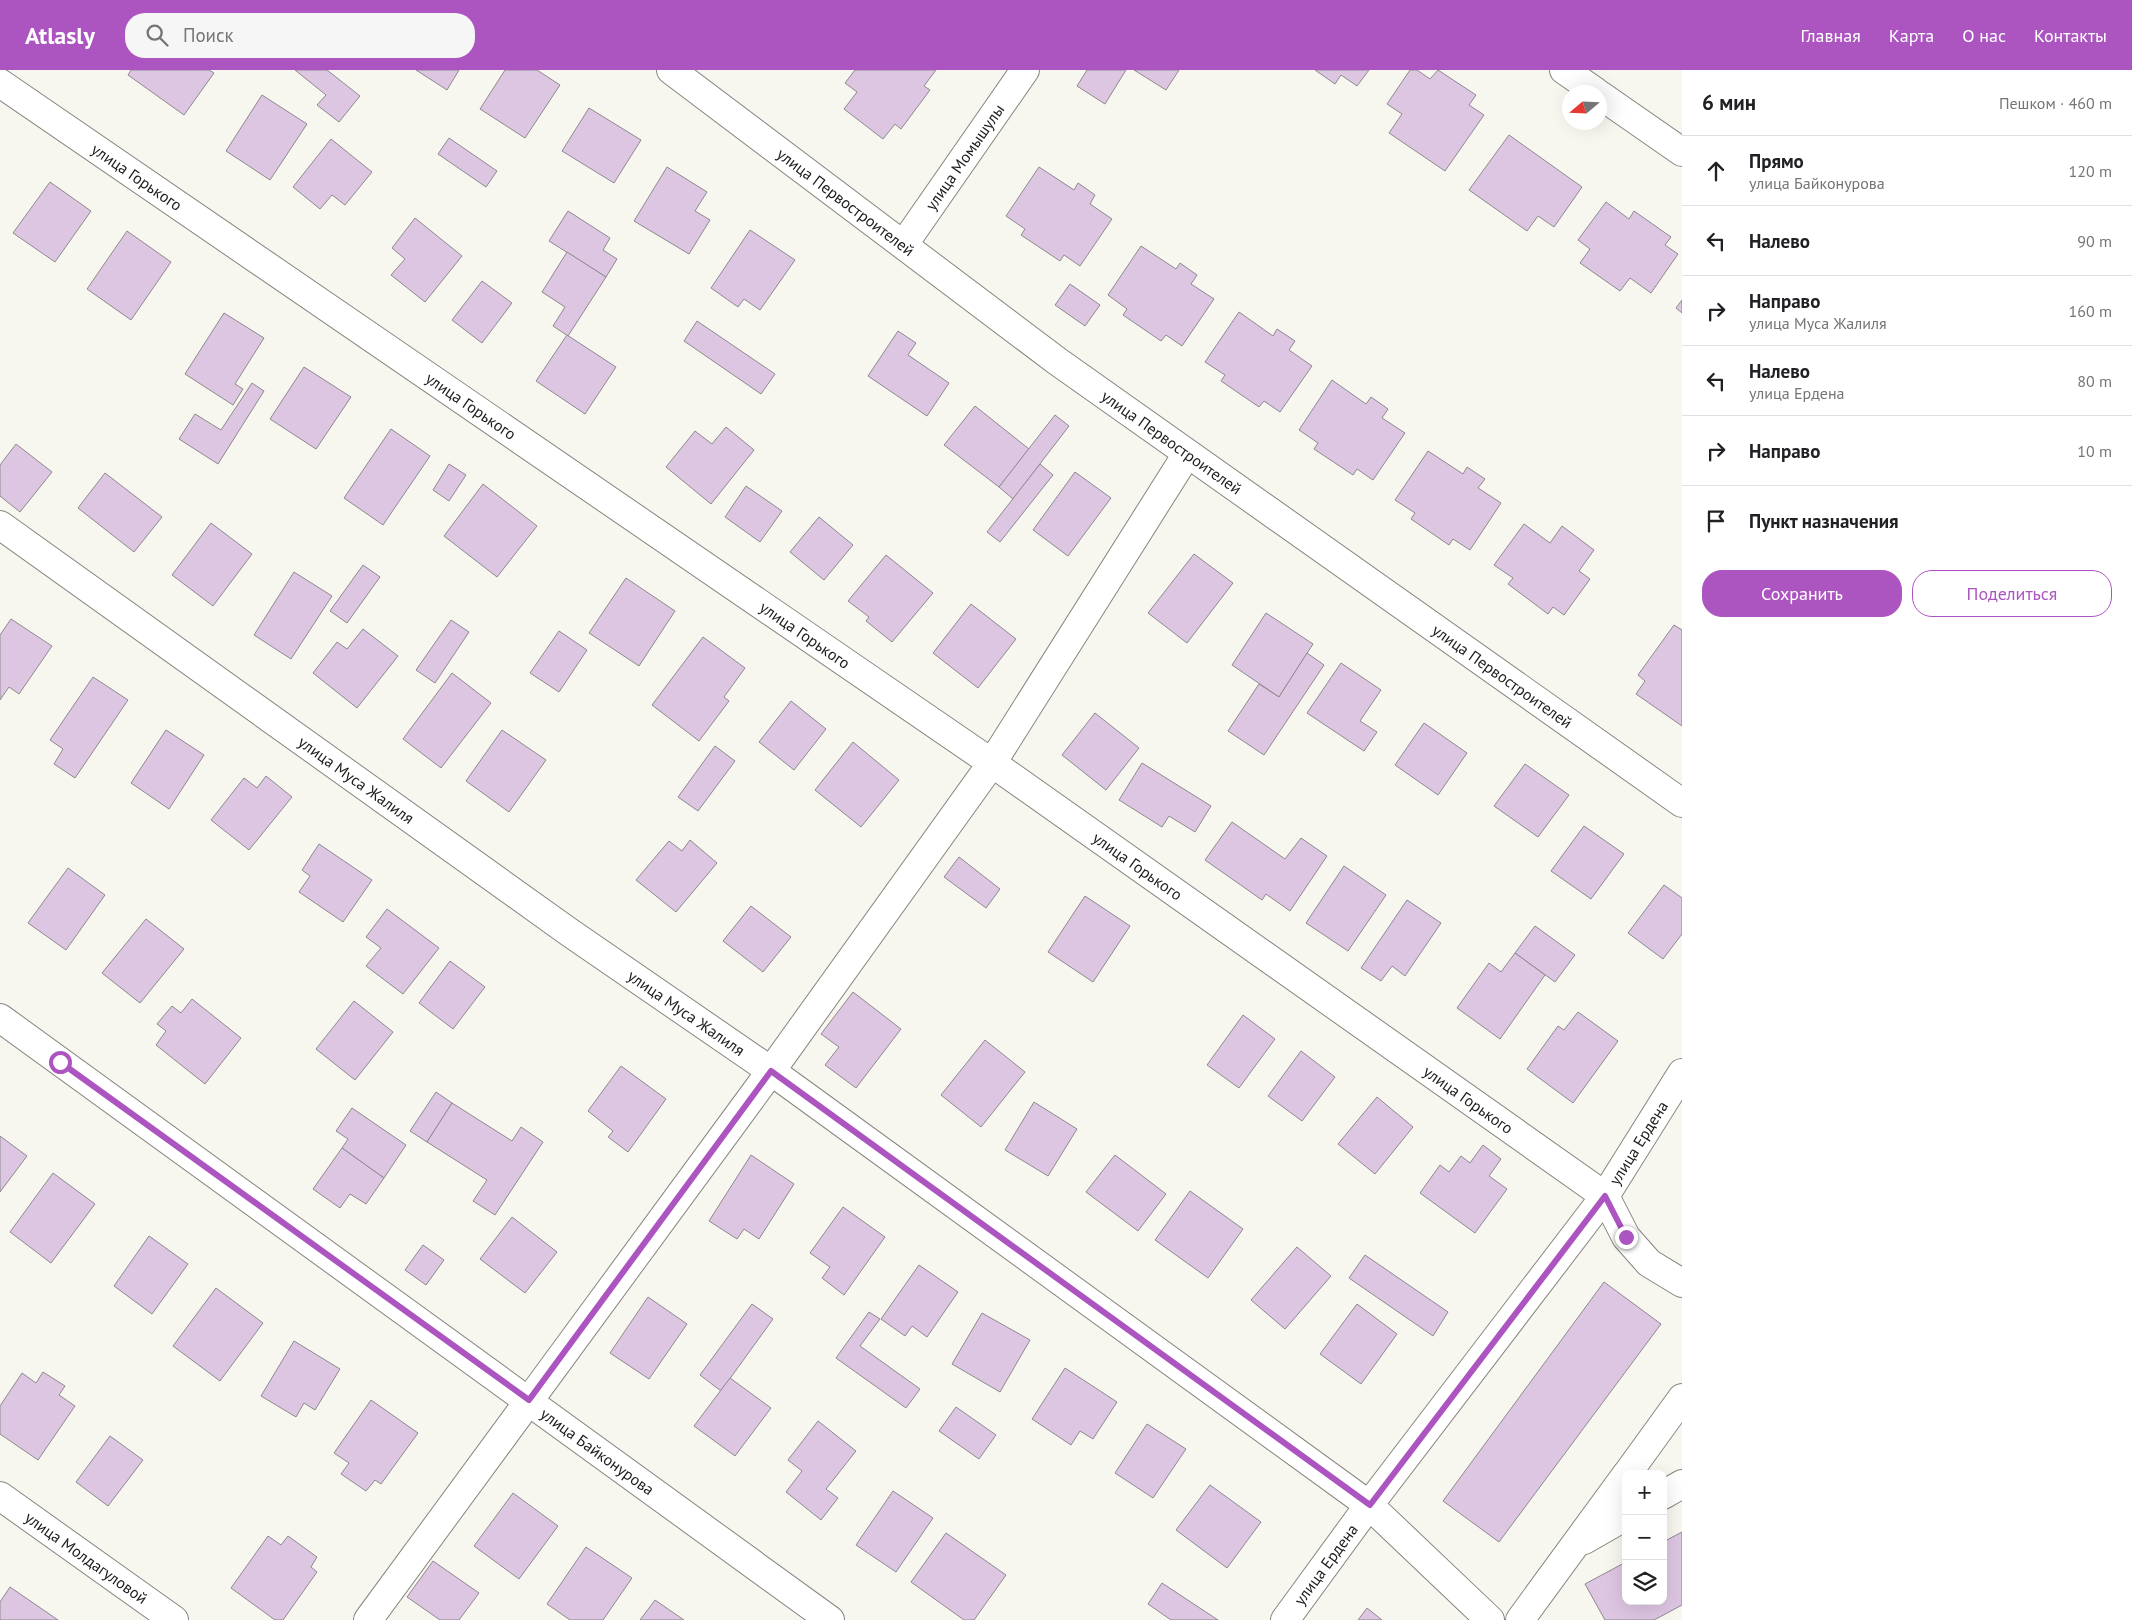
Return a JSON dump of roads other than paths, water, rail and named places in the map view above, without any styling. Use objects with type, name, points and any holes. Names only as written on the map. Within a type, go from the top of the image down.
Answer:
[{"type":"street","name":"улица Первостроителей","points":[[671,70],[1057,361],[1682,803]]},
{"type":"street","name":"улица Момышулы","points":[[904,244],[1025,70]]},
{"type":"street","points":[[1564,70],[1586,85]]},
{"type":"street","name":"улица Горького","points":[[0,83],[992,763],[1605,1196]]},
{"type":"street","points":[[1607,100],[1682,152]]},
{"type":"street","points":[[368,1620],[771,1071],[992,763],[1188,454]]},
{"type":"street","name":"улица Муса Жалиля","points":[[0,525],[569,932],[771,1071],[1370,1505],[1490,1620]]},
{"type":"street","name":"улица Байконурова","points":[[0,1018],[830,1620]]},
{"type":"street","name":"улица Ердена","points":[[1285,1620],[1605,1196],[1682,1073]]},
{"type":"street","points":[[1605,1196],[1626,1237],[1649,1263],[1682,1283]]},
{"type":"street","points":[[1630,1470],[1682,1398]]},
{"type":"street","points":[[1520,1620],[1622,1480]]},
{"type":"street","points":[[1667,1493],[1682,1484]]},
{"type":"street","name":"улица Молдагуловой","points":[[0,1496],[174,1620]]},
{"type":"street","points":[[1575,1544],[1622,1518]]}]
